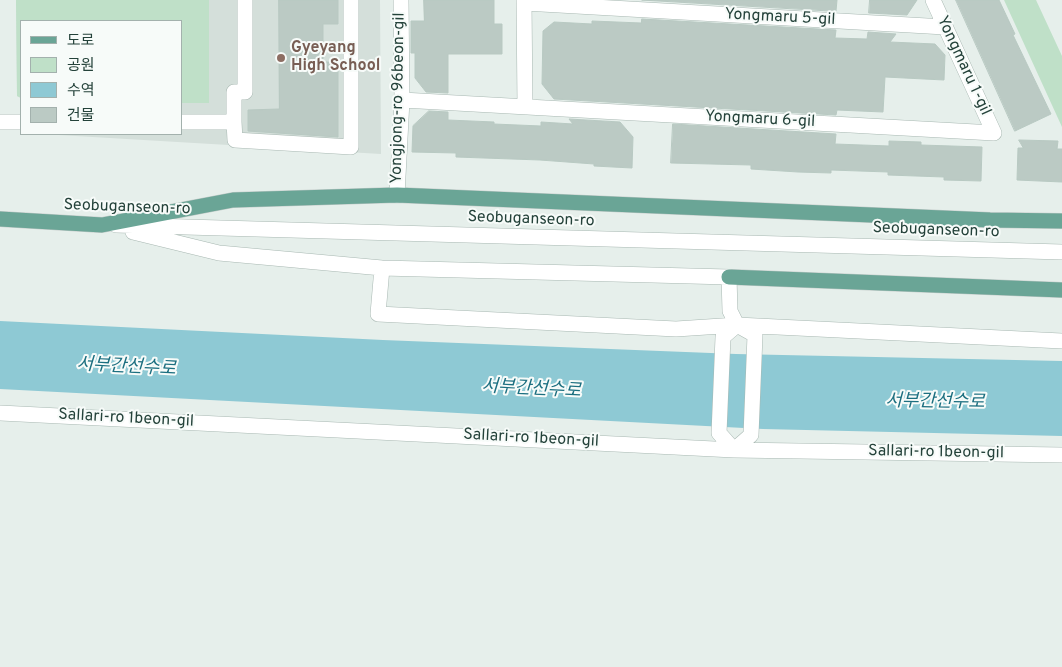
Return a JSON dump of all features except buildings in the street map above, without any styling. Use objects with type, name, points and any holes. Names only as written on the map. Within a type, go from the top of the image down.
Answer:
[{"type":"main road","points":[[102,225],[233,200],[397,195],[980,220],[1062,221]]},
{"type":"main road","name":"Seobuganseon-ro","points":[[0,219],[102,225]]},
{"type":"main road","points":[[729,278],[1062,290]]},
{"type":"street","points":[[245,0],[245,92],[234,92],[235,140],[351,147],[351,0]]},
{"type":"street","name":"Yongjong-ro 96beon-gil","points":[[397,195],[402,100],[401,0]]},
{"type":"street","name":"Yongmaru 1-gil","points":[[933,0],[994,133]]},
{"type":"street","points":[[524,2],[525,107]]},
{"type":"street","name":"Yongmaru 5-gil","points":[[524,2],[945,27]]},
{"type":"street","name":"Yongmaru 6-gil","points":[[402,100],[994,133]]},
{"type":"street","points":[[0,122],[20,122]]},
{"type":"street","points":[[182,122],[234,122]]},
{"type":"street","points":[[102,225],[219,253],[382,268],[729,278],[730,311],[737,325],[755,334],[751,435],[734,450],[719,434],[723,337],[737,325]]},
{"type":"street","name":"Seobuganseon-ro","points":[[102,225],[1062,252]]},
{"type":"street","points":[[382,268],[378,314],[676,329],[737,325],[1062,341]]},
{"type":"street","name":"Sallari-ro 1beon-gil","points":[[0,413],[734,450],[1062,455]]},
{"type":"shaded area","name":"Gyeyang High School","points":[[16,0],[380,0],[381,154],[59,135],[182,135],[182,20],[20,20],[20,98],[17,96]]},
{"type":"green space","points":[[16,0],[209,0],[209,103],[182,103],[182,20],[20,20],[20,98],[17,96]]},
{"type":"green space","points":[[1004,0],[1036,0],[1062,56],[1062,127]]},
{"type":"water","name":"서부간선수로","points":[[0,321],[383,340],[736,354],[1062,361],[1062,436],[763,429],[0,389]]},
{"type":"place","name":"Gyeyang High School","points":[[281,58]]}]
